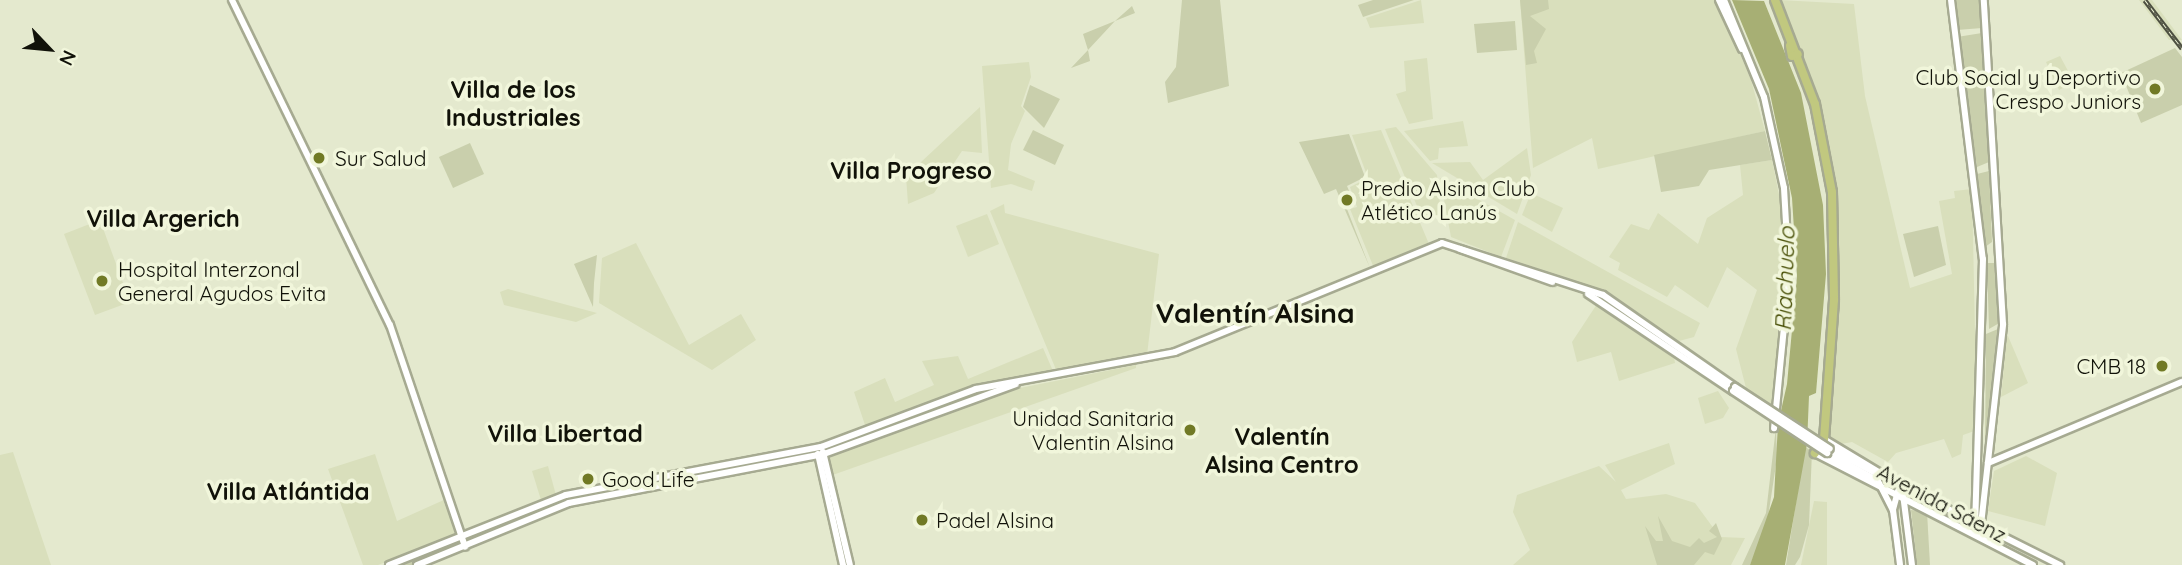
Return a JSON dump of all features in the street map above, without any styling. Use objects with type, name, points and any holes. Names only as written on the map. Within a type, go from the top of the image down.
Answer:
[{"type":"main road","points":[[232,0],[390,325],[465,547]]},
{"type":"main road","points":[[1721,0],[1752,72],[1785,198],[1789,276],[1774,428]]},
{"type":"main road","points":[[1769,0],[1796,55]]},
{"type":"main road","points":[[1775,0],[1796,55],[1828,160],[1835,244],[1824,439],[1815,453]]},
{"type":"main road","points":[[1951,0],[1983,252],[1982,431],[1978,524],[1980,536]]},
{"type":"main road","points":[[1978,524],[1989,462],[2003,324],[1983,0]]},
{"type":"main road","points":[[1982,30],[1986,50]]},
{"type":"main road","points":[[1812,104],[1831,240],[1815,453]]},
{"type":"main road","points":[[1449,243],[1601,299],[1884,487],[1893,510],[1900,565]]},
{"type":"main road","points":[[417,565],[569,502],[820,451],[1017,383],[1175,352],[1449,243],[1603,295],[1703,360],[1734,389]]},
{"type":"main road","points":[[1980,465],[2182,382]]},
{"type":"main road","points":[[1982,431],[1989,462]]},
{"type":"main road","name":"Avenida Sáenz","points":[[1824,439],[1889,479],[1901,491],[2033,565]]},
{"type":"main road","points":[[389,565],[566,495],[820,451]]},
{"type":"main road","points":[[820,451],[843,565]]},
{"type":"main road","points":[[820,451],[850,565]]},
{"type":"main road","points":[[1828,451],[1889,479]]},
{"type":"main road","name":"Avenida Sáenz","points":[[1815,453],[1884,487],[1901,491],[1978,524],[2060,565]]},
{"type":"main road","points":[[1893,510],[1901,491]]},
{"type":"main road","points":[[1901,491],[1912,565]]},
{"type":"shaded area","points":[[1182,0],[1220,0],[1229,86],[1168,103],[1165,82],[1176,67]]},
{"type":"shaded area","points":[[1373,0],[1414,0],[1363,17],[1358,5]]},
{"type":"shaded area","points":[[1421,0],[1424,23],[1370,28],[1366,18]]},
{"type":"shaded area","points":[[1520,0],[1717,0],[1751,80],[1765,131],[1598,169],[1592,138],[1533,168]]},
{"type":"shaded area","points":[[1520,0],[1548,0],[1549,9],[1530,16],[1546,29],[1534,51],[1537,63],[1526,65]]},
{"type":"shaded area","name":"Riachuelo","points":[[1732,0],[1764,1],[1801,93],[1823,205],[1826,274],[1816,393],[1809,396],[1807,444],[1785,565],[1750,565],[1774,497],[1778,424],[1787,384],[1797,276],[1792,198],[1769,89]]},
{"type":"shaded area","points":[[1779,0],[1854,4],[1865,96],[1910,288],[1952,274],[1939,201],[1955,198],[1954,191],[1972,189],[1977,430],[1963,435],[1961,454],[1952,458],[1944,439],[1896,453],[1888,462],[1852,442],[1841,444],[1827,437],[1839,251],[1835,195],[1818,103]]},
{"type":"shaded area","points":[[1952,0],[1982,0],[1982,28],[1957,30]]},
{"type":"shaded area","points":[[2139,0],[2152,0],[2182,40],[2169,40]]},
{"type":"shaded area","points":[[1132,6],[1135,13],[1115,21]]},
{"type":"shaded area","points":[[1115,21],[1088,50],[1083,34]]},
{"type":"shaded area","points":[[1515,21],[1517,50],[1477,53],[1474,24]]},
{"type":"shaded area","points":[[1982,33],[1989,162],[1977,167],[1957,37]]},
{"type":"shaded area","name":"Club Social y Deportivo Crespo Juniors","points":[[2175,48],[2182,57],[2182,105],[2141,123],[2121,73]]},
{"type":"shaded area","points":[[1088,50],[1090,61],[1071,68]]},
{"type":"shaded area","points":[[2060,56],[2074,82],[2059,90],[2046,62]]},
{"type":"shaded area","points":[[1427,58],[1433,119],[1409,124],[1396,94],[1406,91],[1404,61]]},
{"type":"shaded area","points":[[1029,62],[1031,77],[1021,106],[1025,111],[1011,144],[1008,170],[1035,181],[1032,191],[1011,184],[991,188],[982,66]]},
{"type":"shaded area","points":[[1030,85],[1060,99],[1044,128],[1023,107]]},
{"type":"shaded area","points":[[980,107],[982,153],[962,151],[934,193],[908,204],[906,176]]},
{"type":"shaded area","points":[[1463,121],[1468,146],[1439,148],[1438,159],[1430,161],[1404,131]]},
{"type":"shaded area","points":[[1396,127],[1437,175],[1441,215],[1424,223],[1385,129]]},
{"type":"shaded area","points":[[1033,130],[1064,145],[1055,165],[1023,150]]},
{"type":"shaded area","points":[[1381,130],[1429,244],[1374,268],[1350,209],[1357,207],[1350,187],[1368,178],[1352,135]]},
{"type":"shaded area","points":[[1765,131],[1772,160],[1709,170],[1699,186],[1661,192],[1654,155]]},
{"type":"shaded area","name":"Predio Alsina Club Atlético Lanús","points":[[1349,134],[1365,177],[1347,186],[1355,205],[1347,209],[1370,268],[1336,189],[1324,194],[1299,142]]},
{"type":"shaded area","points":[[470,143],[484,174],[453,188],[439,157]]},
{"type":"shaded area","points":[[1527,148],[1531,175],[1517,214],[1432,163],[1470,162],[1483,180]]},
{"type":"shaded area","points":[[1772,160],[1786,229],[1786,297],[1774,408],[1746,388],[1736,349],[1757,290],[1727,267],[1708,308],[1675,285],[1667,297],[1618,270],[1620,263],[1609,257],[1631,224],[1649,230],[1658,213],[1698,244],[1707,218],[1743,195],[1740,165]]},
{"type":"shaded area","points":[[1989,171],[1992,242],[1985,247],[1977,174]]},
{"type":"shaded area","points":[[1440,178],[1515,220],[1501,257],[1451,237]]},
{"type":"shaded area","points":[[1531,193],[1563,208],[1552,232],[1522,215]]},
{"type":"shaded area","points":[[1004,204],[1005,213],[1159,254],[1147,355],[1057,372],[990,211]]},
{"type":"shaded area","points":[[987,214],[999,244],[968,257],[956,226]]},
{"type":"shaded area","name":"Hospital Interzonal General Agudos Evita","points":[[100,220],[130,302],[95,315],[64,234]]},
{"type":"shaded area","points":[[1518,222],[1700,323],[1694,337],[1679,341],[1605,292],[1506,258]]},
{"type":"shaded area","points":[[1938,226],[1946,265],[1914,277],[1903,234]]},
{"type":"shaded area","points":[[636,243],[689,345],[741,314],[756,340],[712,370],[599,303],[602,258]]},
{"type":"shaded area","points":[[597,255],[594,283],[593,307],[574,264]]},
{"type":"shaded area","points":[[1987,263],[1994,263],[2001,322],[1989,329]]},
{"type":"shaded area","points":[[508,289],[597,313],[576,322],[504,305],[500,292]]},
{"type":"shaded area","points":[[1599,301],[1673,351],[1675,363],[1619,381],[1611,352],[1577,362],[1572,342]]},
{"type":"shaded area","points":[[1998,329],[1990,427],[1985,454],[1986,334]]},
{"type":"shaded area","points":[[2007,336],[2028,383],[2001,397]]},
{"type":"shaded area","points":[[1043,348],[1053,371],[979,386],[866,428],[854,392],[885,378],[895,402],[934,385],[922,361],[958,356],[968,379]]},
{"type":"shaded area","points":[[1136,365],[1136,368],[827,477],[823,460],[984,395]]},
{"type":"shaded area","points":[[1718,391],[1729,408],[1723,418],[1705,424],[1698,398]]},
{"type":"shaded area","points":[[1776,427],[1777,458],[1767,524],[1750,565],[1742,565],[1766,513]]},
{"type":"shaded area","points":[[1669,443],[1675,464],[1621,490],[1626,499],[1666,494],[1695,503],[1720,537],[1745,538],[1731,565],[1513,565],[1530,550],[1513,512],[1517,495],[1599,466],[1616,482],[1605,465]]},
{"type":"shaded area","points":[[1805,447],[1812,451],[1809,525],[1800,557],[1795,565],[1786,565]]},
{"type":"shaded area","points":[[816,448],[818,455],[569,503],[417,565],[389,565],[566,495]]},
{"type":"shaded area","points":[[13,452],[51,565],[0,565],[0,455]]},
{"type":"shaded area","points":[[375,454],[397,521],[446,499],[459,534],[378,565],[363,565],[328,469]]},
{"type":"shaded area","points":[[2026,456],[2057,473],[2045,526],[1988,511],[1994,471]]},
{"type":"shaded area","points":[[548,466],[556,495],[541,500],[532,471]]},
{"type":"shaded area","points":[[1814,501],[1827,502],[1827,565],[1801,565]]},
{"type":"shaded area","points":[[1911,510],[1927,512],[1930,565],[1917,565]]},
{"type":"shaded area","points":[[1658,516],[1672,541],[1690,547],[1699,538],[1704,543],[1717,537],[1709,531],[1716,523],[1722,539],[1714,555],[1705,552],[1694,565],[1657,565],[1645,526],[1656,541],[1663,541]]},
{"type":"railway","points":[[2145,0],[2182,48]]},
{"type":"place","name":"Club Social y Deportivo Crespo Juniors","points":[[2155,89]]},
{"type":"place","name":"Sur Salud","points":[[319,158]]},
{"type":"place","name":"Predio Alsina Club Atlético Lanús","points":[[1347,200]]},
{"type":"place","name":"Hospital Interzonal General Agudos Evita","points":[[102,281]]},
{"type":"place","name":"CMB 18","points":[[2162,366]]},
{"type":"place","name":"Unidad Sanitaria Valentin Alsina","points":[[1190,430]]},
{"type":"place","name":"Good Life","points":[[588,479]]},
{"type":"place","name":"Padel Alsina","points":[[922,520]]},
{"type":"district","name":"Villa de los Industriales","points":[[513,104]]},
{"type":"district","name":"Villa Progreso","points":[[911,171]]},
{"type":"district","name":"Villa Argerich","points":[[163,219]]},
{"type":"district","name":"Valentín Alsina","points":[[1255,313]]},
{"type":"district","name":"Villa Libertad","points":[[565,434]]},
{"type":"district","name":"Valentín Alsina Centro","points":[[1282,451]]},
{"type":"district","name":"Villa Atlántida","points":[[288,492]]}]
